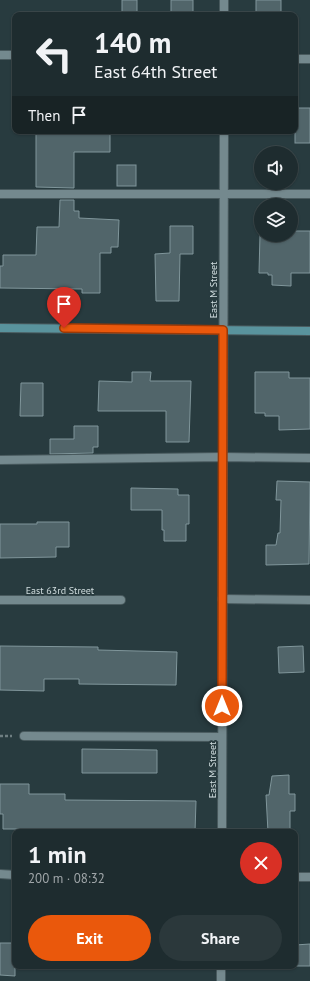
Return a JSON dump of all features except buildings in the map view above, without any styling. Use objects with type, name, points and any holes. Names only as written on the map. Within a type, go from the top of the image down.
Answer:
[{"type":"street","points":[[224,0],[224,12]]},
{"type":"street","points":[[0,55],[12,56]]},
{"type":"street","points":[[298,59],[310,59]]},
{"type":"street","name":"East M Street","points":[[222,829],[224,134]]},
{"type":"street","points":[[0,194],[310,194]]},
{"type":"street","points":[[0,328],[310,330]]},
{"type":"street","points":[[0,460],[222,457],[310,458]]},
{"type":"street","points":[[222,599],[310,600]]},
{"type":"street","name":"East 63rd Street","points":[[0,600],[121,600]]},
{"type":"street","points":[[24,736],[222,737]]},
{"type":"street","points":[[0,874],[12,875]]},
{"type":"street","points":[[298,877],[310,877]]},
{"type":"street","points":[[221,969],[221,981]]},
{"type":"route","points":[[64,328],[223,330],[222,706]]}]
